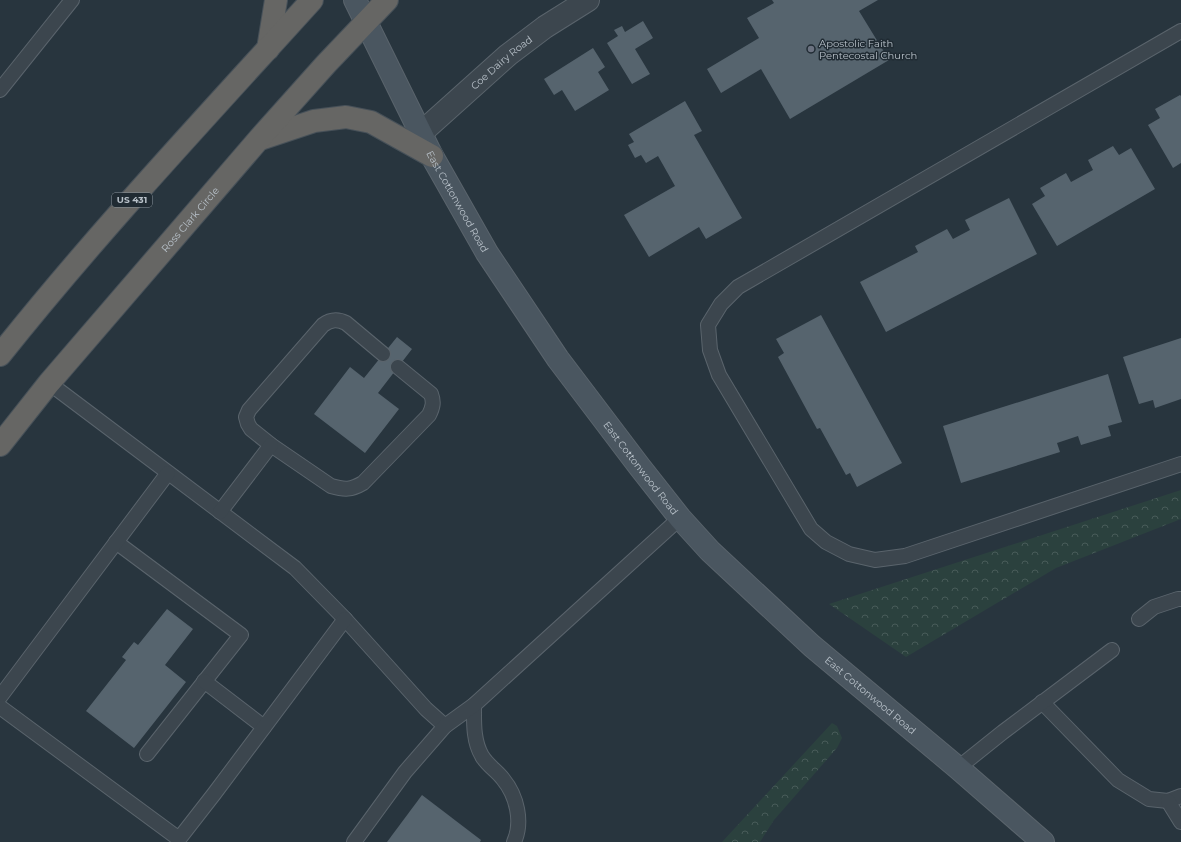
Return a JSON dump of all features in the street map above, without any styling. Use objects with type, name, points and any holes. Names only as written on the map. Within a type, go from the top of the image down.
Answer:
[{"type":"highway","points":[[268,48],[276,0]]},
{"type":"highway","name":"US 431","points":[[0,355],[75,264],[216,104],[312,0]]},
{"type":"highway","name":"Ross Clark Circle","points":[[0,445],[49,383],[259,139],[326,64],[387,0]]},
{"type":"highway","points":[[259,139],[314,121],[346,117],[372,122],[432,156]]},
{"type":"main road","name":"East Cottonwood Road","points":[[355,0],[432,156],[487,253],[558,359],[680,518],[710,551],[812,646],[958,768],[1043,842]]},
{"type":"street","name":"Coe Dairy Road","points":[[421,133],[508,55],[545,27],[588,0]]},
{"type":"lane","points":[[0,90],[72,0]]},
{"type":"lane","points":[[1181,31],[738,287],[721,304],[708,325],[710,350],[719,375],[811,529],[826,542],[849,554],[875,560],[905,556],[1181,464]]},
{"type":"lane","points":[[383,354],[346,323],[340,320],[331,320],[323,325],[249,410],[246,417],[248,424],[271,445],[331,486],[342,489],[350,489],[364,483],[429,415],[433,408],[431,394],[398,367]]},
{"type":"lane","points":[[49,383],[295,568],[345,619],[426,709],[446,726]]},
{"type":"lane","points":[[220,512],[271,445]]},
{"type":"lane","points":[[0,697],[168,473]]},
{"type":"lane","points":[[354,842],[405,772],[446,726],[474,705],[680,518]]},
{"type":"lane","points":[[116,542],[241,635],[147,754]]},
{"type":"lane","points":[[1139,619],[1154,607],[1181,599]]},
{"type":"lane","points":[[0,707],[179,839],[345,619]]},
{"type":"lane","points":[[958,768],[1042,702],[1112,650]]},
{"type":"lane","points":[[204,681],[264,727]]},
{"type":"lane","points":[[1042,702],[1118,780],[1149,799],[1174,798],[1181,822]]},
{"type":"lane","points":[[474,705],[475,739],[482,757],[504,779],[512,792],[518,809],[518,834],[514,842]]},
{"type":"green space","points":[[1181,490],[1181,519],[1056,568],[906,657],[829,604]]},
{"type":"green space","points":[[832,723],[837,726],[842,738],[837,748],[774,820],[760,842],[722,842]]},
{"type":"building","name":"Apostolic Faith Pentecostal Church","points":[[772,0],[878,0],[859,11],[889,60],[790,119],[761,69],[721,93],[707,69],[759,38],[747,18],[774,3]]},
{"type":"building","points":[[643,21],[653,38],[635,49],[650,74],[632,84],[607,43],[618,36],[614,30],[622,26],[625,32]]},
{"type":"building","points":[[593,48],[605,67],[598,72],[609,90],[575,111],[562,90],[554,95],[544,79]]},
{"type":"building","points":[[1180,95],[1181,163],[1173,168],[1148,125],[1160,118],[1155,109]]},
{"type":"building","points":[[685,101],[702,131],[694,135],[742,218],[706,239],[699,227],[649,257],[624,215],[675,186],[658,156],[646,163],[641,155],[635,158],[628,145],[634,142],[629,134]]},
{"type":"building","points":[[1113,146],[1119,155],[1131,148],[1155,189],[1057,246],[1032,204],[1045,196],[1040,188],[1066,173],[1071,182],[1093,170],[1088,160]]},
{"type":"building","points":[[1009,198],[1037,254],[886,332],[860,282],[918,252],[915,246],[947,229],[953,239],[970,230],[965,220]]},
{"type":"building","points":[[821,315],[902,463],[857,487],[850,473],[846,475],[820,428],[817,429],[778,357],[784,353],[776,339]]},
{"type":"building","points":[[397,337],[412,349],[378,393],[399,409],[365,453],[314,414],[350,367],[364,378]]},
{"type":"building","points":[[1181,338],[1181,399],[1155,408],[1153,400],[1139,404],[1123,357]]},
{"type":"building","points":[[1108,374],[1122,422],[1108,426],[1111,436],[1081,445],[1078,436],[1057,443],[1060,452],[961,483],[943,426]]},
{"type":"building","points":[[167,609],[193,629],[165,665],[186,682],[134,748],[86,711],[126,660],[122,657],[134,642],[138,645]]},
{"type":"building","points":[[422,795],[481,840],[480,842],[387,842]]},
{"type":"place","name":"Apostolic Faith Pentecostal Church","points":[[811,49]]}]
